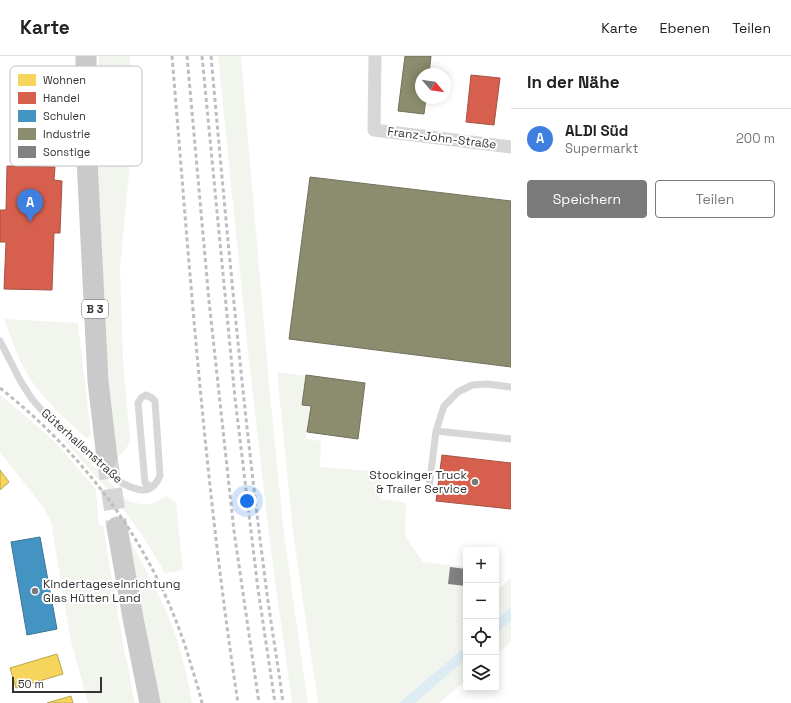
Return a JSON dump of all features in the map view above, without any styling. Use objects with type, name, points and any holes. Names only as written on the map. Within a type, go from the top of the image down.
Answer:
[{"type":"main road","name":"B 3","points":[[86,56],[86,66]]},
{"type":"main road","name":"B 3","points":[[87,166],[98,382],[107,458]]},
{"type":"main road","points":[[117,527],[150,703]]},
{"type":"street","name":"Franz-John-Straße","points":[[375,56],[374,130],[511,147]]},
{"type":"lane","name":"Güterhallenstraße","points":[[0,340],[21,382],[32,399],[45,414],[122,483],[137,490],[149,489],[152,487]]},
{"type":"lane","points":[[429,488],[436,431],[444,406],[458,392],[472,385],[487,384],[511,387]]},
{"type":"lane","points":[[146,395],[155,401],[160,476],[157,484],[152,487],[145,483],[138,403],[141,398],[146,395]]},
{"type":"lane","points":[[436,431],[511,439]]},
{"type":"shaded area","points":[[99,56],[130,56],[130,66],[99,66]]},
{"type":"shaded area","points":[[218,56],[241,56],[268,373],[284,534],[308,703],[292,703],[270,543],[249,361]]},
{"type":"shaded area","points":[[96,166],[130,166],[120,269],[123,359],[130,439],[125,450],[117,457],[99,290],[95,191]]},
{"type":"shaded area","points":[[4,319],[78,323],[91,436],[86,438],[41,394],[21,363]]},
{"type":"shaded area","points":[[277,372],[305,376],[302,406],[309,407],[306,439],[321,441],[320,467],[384,472],[380,499],[406,503],[405,536],[423,562],[463,567],[463,649],[399,703],[318,703],[293,533]]},
{"type":"shaded area","points":[[0,395],[55,442],[96,489],[99,526],[103,526],[135,703],[88,703],[70,637],[51,522],[43,507],[0,452]]},
{"type":"shaded area","points":[[58,430],[128,501],[148,504],[161,500],[166,496],[176,502],[183,570],[165,573],[133,522]]},
{"type":"shaded area","points":[[128,536],[167,613],[184,663],[192,703],[158,703]]},
{"type":"shaded area","points":[[511,578],[511,607],[499,617],[499,588]]},
{"type":"shaded area","points":[[511,607],[511,621],[499,631],[499,617]]},
{"type":"shaded area","points":[[511,621],[511,642],[499,652],[499,631]]},
{"type":"shaded area","points":[[463,649],[463,662],[415,703],[399,703]]},
{"type":"shaded area","points":[[463,662],[463,683],[439,703],[415,703]]},
{"type":"building: Wohnen","points":[[0,470],[9,482],[0,490]]},
{"type":"building: Wohnen","points":[[57,654],[63,674],[16,688],[10,668]]},
{"type":"building: Wohnen","points":[[71,696],[73,703],[47,703]]},
{"type":"building: Handel","points":[[471,75],[500,78],[494,125],[466,122]]},
{"type":"building: Handel","points":[[7,166],[55,167],[54,180],[62,181],[60,233],[54,233],[52,290],[4,289],[6,242],[0,242],[0,210],[6,210]]},
{"type":"building: Handel","name":"Stockinger Truck & Trailer Service","points":[[442,455],[511,463],[511,509],[436,501]]},
{"type":"building: Schulen","points":[[40,537],[57,629],[27,635],[11,542]]},
{"type":"building: Industrie","points":[[405,56],[431,56],[430,68],[415,68],[415,104],[425,104],[424,114],[398,111]]},
{"type":"building: Industrie","points":[[310,177],[511,201],[511,367],[289,339]]},
{"type":"building: Industrie","points":[[306,375],[365,383],[358,439],[307,432],[311,406],[302,405]]},
{"type":"building: Sonstige","points":[[450,567],[463,569],[463,586],[448,584]]},
{"type":"building: Sonstige","points":[[172,581],[177,581],[177,586],[173,586]]},
{"type":"tunnel","points":[[107,458],[117,527]]},
{"type":"railway","points":[[172,56],[207,461],[226,622],[238,703]]},
{"type":"railway","points":[[187,56],[209,301],[234,531],[259,703]]},
{"type":"railway","points":[[202,56],[235,398],[258,589],[275,703]]},
{"type":"railway","points":[[211,56],[229,255],[250,454],[266,586],[283,703]]},
{"type":"railway","points":[[0,388],[33,416],[92,478],[140,547],[160,585],[177,624],[202,703]]},
{"type":"place","name":"ALDI Süd","points":[[30,222]]},
{"type":"place","name":"Stockinger Truck & Trailer Service","points":[[475,482]]},
{"type":"place","name":"Kindertageseinrichtung Glas Hütten Land","points":[[35,591]]}]
